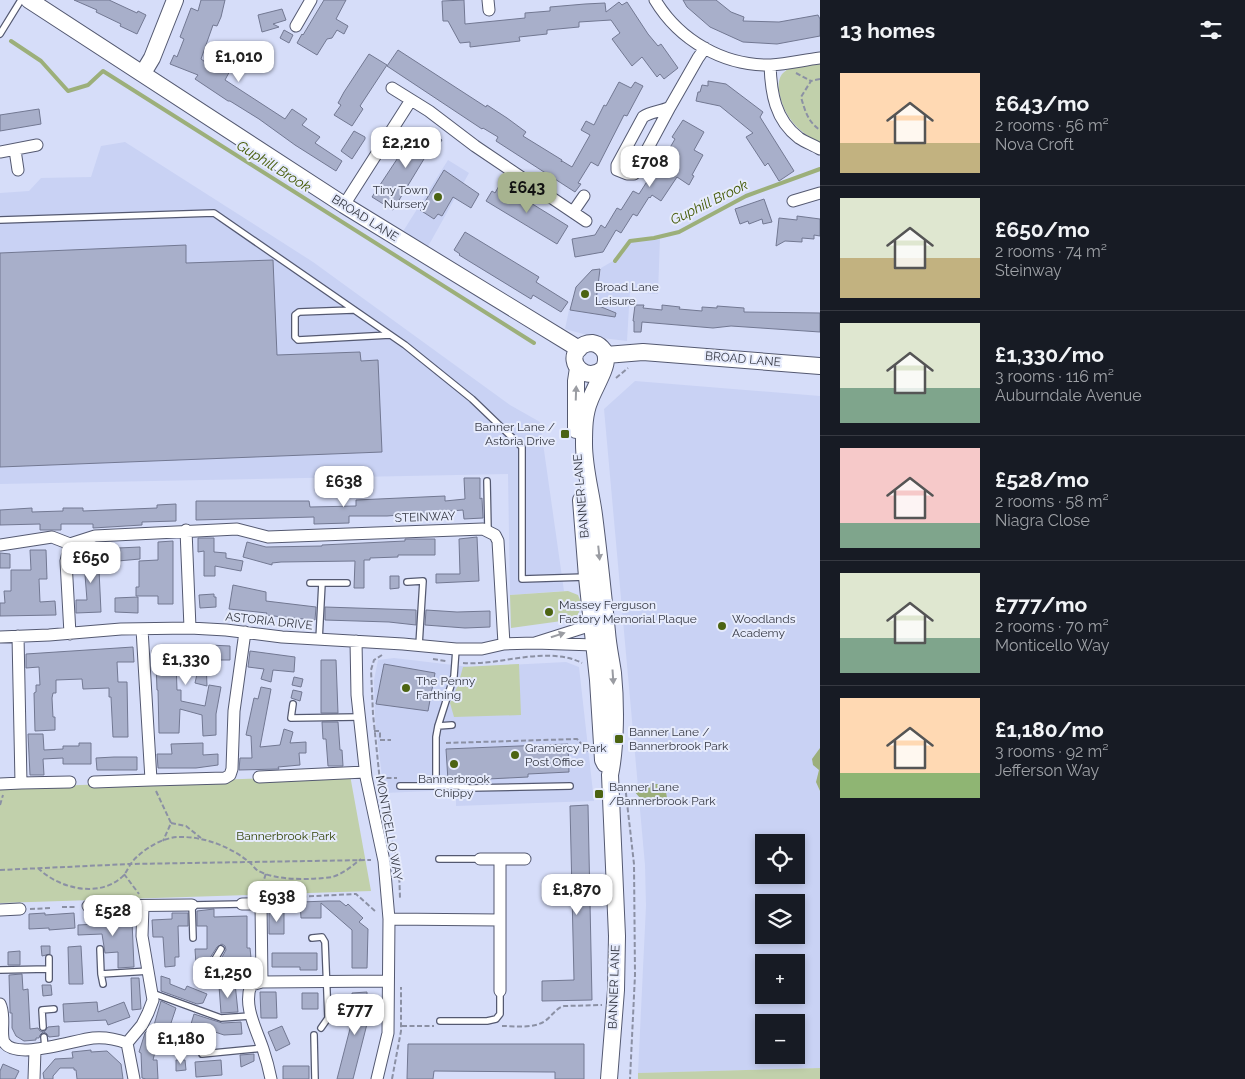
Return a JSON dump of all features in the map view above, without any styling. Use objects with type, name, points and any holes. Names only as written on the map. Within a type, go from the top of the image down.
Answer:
[{"type":"street","name":"BROAD LANE","points":[[29,0],[344,206],[579,349]]},
{"type":"street","points":[[143,74],[175,0]]},
{"type":"street","points":[[655,0],[673,24],[687,37],[705,48],[736,60],[770,65],[820,58]]},
{"type":"street","points":[[296,26],[305,3]]},
{"type":"street","points":[[670,107],[643,117],[617,165],[617,170],[627,174],[634,174],[670,107],[705,48]]},
{"type":"street","points":[[770,65],[770,82],[775,105],[783,122],[799,138],[820,149]]},
{"type":"street","points":[[392,88],[586,221]]},
{"type":"street","points":[[344,206],[411,100]]},
{"type":"street","points":[[0,152],[37,145]]},
{"type":"street","points":[[15,150],[18,170]]},
{"type":"street","points":[[793,201],[820,193]]},
{"type":"street","points":[[573,212],[584,196]]},
{"type":"street","points":[[594,343],[599,345],[606,369],[588,375],[578,368],[575,358],[579,349],[583,345],[594,343]]},
{"type":"street","name":"BROAD LANE","points":[[606,369],[643,352],[820,366]]},
{"type":"street","name":"BANNER LANE","points":[[578,368],[575,418],[599,623],[613,674],[614,756],[618,776],[615,1004],[609,1079]]},
{"type":"street","name":"BANNER LANE","points":[[594,576],[591,496],[584,461],[584,424],[589,401],[606,369]]},
{"type":"street","name":"STEINWAY","points":[[70,544],[95,536],[186,530],[237,529],[268,538],[488,530]]},
{"type":"street","points":[[186,530],[190,628]]},
{"type":"street","points":[[488,530],[495,535],[498,541],[504,644]]},
{"type":"street","points":[[0,545],[52,537],[70,544],[66,561],[70,634]]},
{"type":"street","name":"BANNER LANE","points":[[599,623],[594,645],[603,760],[618,776]]},
{"type":"street","name":"ASTORIA DRIVE","points":[[535,643],[599,623]]},
{"type":"street","name":"ASTORIA DRIVE","points":[[0,637],[190,628],[319,640],[419,645],[456,649],[482,649],[504,644],[535,643],[594,645]]},
{"type":"street","points":[[142,629],[151,780]]},
{"type":"street","points":[[94,782],[225,778],[230,775],[232,768],[234,711],[245,632]]},
{"type":"street","points":[[18,636],[21,783]]},
{"type":"street","name":"MONTICELLO WAY","points":[[356,641],[359,717],[365,772],[384,861],[389,919],[388,1033],[377,1079]]},
{"type":"street","points":[[259,777],[365,772]]},
{"type":"street","points":[[0,784],[70,782]]},
{"type":"street","points":[[480,859],[525,860]]},
{"type":"street","points":[[500,859],[500,991]]},
{"type":"street","points":[[242,904],[285,903]]},
{"type":"street","points":[[261,904],[257,983],[248,994],[250,1016],[263,1048],[271,1079]]},
{"type":"street","points":[[88,906],[192,905]]},
{"type":"street","points":[[127,1043],[142,1025],[153,1000],[142,936],[142,906]]},
{"type":"street","points":[[0,910],[20,909]]},
{"type":"street","points":[[389,919],[500,920]]},
{"type":"street","points":[[257,983],[326,980],[388,981]]},
{"type":"street","points":[[0,1004],[3,1012],[2,1038],[4,1044],[18,1050],[95,1038],[113,1039],[127,1043]]},
{"type":"street","points":[[127,1043],[134,1079]]},
{"type":"street","points":[[34,1079],[42,1045]]},
{"type":"lane","points":[[0,34],[21,0]]},
{"type":"lane","points":[[0,220],[214,213],[390,335],[472,399],[522,447],[522,579],[594,576]]},
{"type":"lane","points":[[353,310],[299,312],[295,315],[295,337],[298,340],[390,335]]},
{"type":"lane","points":[[487,481],[488,530]]},
{"type":"lane","points":[[407,582],[425,581],[419,645]]},
{"type":"lane","points":[[310,583],[347,583]]},
{"type":"lane","points":[[319,640],[322,583]]},
{"type":"lane","points":[[436,786],[438,726],[454,676],[456,649]]},
{"type":"lane","points":[[293,704],[292,718],[359,717]]},
{"type":"lane","points":[[438,726],[452,725]]},
{"type":"lane","points":[[400,786],[459,786],[469,788],[570,786]]},
{"type":"lane","points":[[439,859],[480,859]]},
{"type":"lane","points":[[193,938],[192,905],[242,904]]},
{"type":"lane","points":[[312,938],[322,938],[326,942],[328,1018],[321,1028]]},
{"type":"lane","points":[[100,949],[103,984]]},
{"type":"lane","points":[[221,949],[209,969],[212,980],[244,978],[257,983]]},
{"type":"lane","points":[[49,958],[49,979]]},
{"type":"lane","points":[[0,970],[49,969]]},
{"type":"lane","points":[[101,974],[149,972]]},
{"type":"lane","points":[[440,1023],[496,1019],[500,1014],[500,991]]},
{"type":"lane","points":[[152,993],[221,1018],[250,1016]]},
{"type":"lane","points":[[43,1027],[42,1010],[54,1009]]},
{"type":"lane","points":[[314,1035],[315,1079]]},
{"type":"lane","points":[[202,1054],[263,1048]]},
{"type":"path","points":[[820,79],[811,81],[801,97],[806,114],[814,126],[820,130]]},
{"type":"path","points":[[606,369],[628,367]]},
{"type":"path","points":[[469,663],[544,656],[571,657],[586,665]]},
{"type":"path","points":[[374,660],[372,670],[374,731],[380,783]]},
{"type":"path","points":[[374,731],[380,731],[380,740],[392,740]]},
{"type":"path","points":[[436,744],[578,739],[590,753]]},
{"type":"path","points":[[618,776],[634,864],[635,975],[630,1079]]},
{"type":"path","points":[[379,778],[404,778]]},
{"type":"path","points":[[151,780],[170,823],[163,841]]},
{"type":"path","points":[[170,823],[186,826],[202,840]]},
{"type":"path","points":[[37,867],[52,880],[81,889],[97,888],[113,883],[124,874],[140,853],[163,841],[178,837],[192,837],[232,850],[257,870],[286,878],[333,876],[350,869],[361,860]]},
{"type":"path","points":[[0,870],[130,864],[371,860]]},
{"type":"path","points":[[261,904],[260,892],[266,873]]},
{"type":"path","points":[[124,874],[138,892],[142,906]]},
{"type":"path","points":[[285,903],[286,897],[356,894],[375,911]]},
{"type":"path","points":[[62,907],[88,906]]},
{"type":"path","points":[[20,909],[52,908]]},
{"type":"path","points":[[497,1026],[525,1027],[543,1023],[559,1007],[564,1006],[615,1004]]},
{"type":"path","points":[[402,1026],[440,1023]]},
{"type":"shaded area","points":[[125,142],[313,262],[510,405],[540,422],[564,591],[510,595],[508,474],[0,484],[0,193],[29,191],[41,178],[91,177],[101,146]]},
{"type":"shaded area","points":[[448,160],[469,173],[426,250],[402,233]]},
{"type":"shaded area","points":[[660,237],[658,294],[639,293],[639,289],[630,290],[627,341],[594,337],[565,329],[569,310],[602,315],[600,302],[596,301],[601,268],[613,261],[617,262],[630,241]]},
{"type":"shaded area","name":"Woodlands Academy","points":[[635,381],[820,396],[820,1068],[638,1073],[646,906],[645,865],[604,409]]},
{"type":"shaded area","points":[[394,658],[470,667],[566,662],[579,667],[594,801],[456,806],[456,790],[384,793],[375,719],[374,680],[378,660]]},
{"type":"shaded area","points":[[820,748],[820,791],[816,782],[819,770],[813,765],[812,759]]},
{"type":"shaded area","points":[[646,784],[659,784],[666,792],[667,798],[660,805],[646,805],[634,791]]},
{"type":"green space","points":[[820,63],[820,143],[798,128],[788,116],[781,100],[779,81],[783,73],[796,66]]},
{"type":"green space","points":[[568,591],[578,595],[582,605],[576,619],[511,628],[510,595]]},
{"type":"green space","points":[[519,664],[521,715],[454,717],[450,703],[463,667]]},
{"type":"green space","name":"Bannerbrook Park","points":[[350,775],[371,891],[0,903],[0,788]]},
{"type":"green space","points":[[820,1068],[820,1079],[638,1079],[638,1073]]},
{"type":"building","points":[[74,0],[109,0],[137,13],[138,11],[146,15],[137,34],[96,12],[97,10]]},
{"type":"building","points":[[201,0],[225,0],[221,17],[217,26],[213,25],[201,59],[215,69],[221,60],[232,67],[225,80],[285,119],[292,109],[307,119],[302,125],[320,137],[315,143],[342,161],[336,171],[195,79],[198,75],[170,64],[174,55],[177,57],[184,39],[180,37],[191,8],[198,11]]},
{"type":"building","points":[[324,0],[346,0],[336,19],[348,26],[344,34],[337,30],[332,38],[327,39],[317,55],[297,43]]},
{"type":"building","points":[[464,0],[465,24],[525,18],[525,13],[550,11],[550,7],[585,4],[605,3],[606,12],[619,2],[622,5],[627,2],[648,34],[658,46],[661,44],[678,68],[664,79],[660,74],[657,77],[642,57],[632,66],[612,39],[620,33],[611,20],[579,22],[579,27],[547,30],[547,34],[519,37],[520,41],[470,47],[470,42],[460,43],[448,21],[443,21],[442,1]]},
{"type":"building","points":[[683,0],[716,0],[731,12],[744,17],[743,21],[779,22],[818,15],[820,19],[820,36],[777,44],[743,42],[710,27],[687,7]]},
{"type":"building","points":[[282,9],[286,20],[273,24],[279,27],[262,32],[258,15]]},
{"type":"building","points":[[284,30],[293,35],[289,43],[280,38]]},
{"type":"building","points":[[398,50],[486,107],[487,105],[507,118],[526,132],[523,136],[562,160],[561,162],[572,167],[590,135],[581,130],[586,121],[594,125],[619,82],[631,88],[635,82],[643,86],[627,116],[624,115],[598,166],[591,162],[578,183],[581,184],[575,192],[496,141],[498,137],[482,129],[387,66]]},
{"type":"building","points":[[369,54],[387,65],[360,106],[363,109],[352,126],[334,115],[341,105],[338,103],[344,92]]},
{"type":"building","points":[[708,81],[726,84],[763,112],[760,117],[794,171],[779,181],[768,163],[765,166],[746,137],[753,133],[720,106],[696,101],[702,85],[708,86]]},
{"type":"building","points":[[39,109],[41,124],[0,131],[0,115]]},
{"type":"building","points":[[683,120],[704,132],[694,150],[703,155],[692,175],[694,176],[689,185],[677,177],[661,201],[652,195],[637,216],[633,214],[621,233],[616,230],[603,252],[575,257],[572,239],[595,235],[601,225],[605,228],[617,208],[621,210],[633,191],[639,194],[655,169],[657,170],[675,139],[672,137]]},
{"type":"building","points":[[424,128],[442,140],[431,156],[427,154],[393,210],[372,197],[407,144],[411,147]]},
{"type":"building","points":[[354,131],[365,137],[365,139],[352,159],[341,151]]},
{"type":"building","name":"Tiny Town Nursery","points":[[444,170],[479,194],[471,208],[453,197],[442,216],[438,214],[434,219],[420,210]]},
{"type":"building","points":[[500,184],[568,226],[557,244],[486,201],[492,191],[495,193]]},
{"type":"building","points":[[764,199],[772,222],[763,224],[762,219],[749,224],[748,221],[740,224],[735,209]]},
{"type":"building","points":[[797,216],[820,219],[820,236],[814,235],[814,239],[802,238],[802,242],[785,241],[776,246],[779,218],[797,220]]},
{"type":"building","points":[[465,232],[539,277],[536,282],[568,302],[561,312],[533,295],[531,299],[459,255],[454,250]]},
{"type":"building","points":[[186,245],[186,263],[273,260],[277,355],[360,352],[361,361],[378,360],[382,452],[0,467],[0,253]]},
{"type":"building","name":"Broad Lane Leisure","points":[[600,269],[596,301],[600,302],[599,306],[616,313],[615,317],[570,310],[576,287],[592,270]]},
{"type":"building","points":[[635,305],[644,305],[643,308],[662,310],[662,305],[702,311],[702,307],[717,308],[717,306],[744,308],[744,312],[820,313],[820,332],[731,326],[713,328],[642,322],[641,332],[634,332]]},
{"type":"building","points":[[464,478],[480,478],[480,499],[482,498],[483,518],[464,519],[463,510],[387,516],[349,516],[349,523],[314,524],[314,517],[196,520],[196,501],[309,501],[310,507],[356,506],[356,500],[445,496],[445,501],[465,499]]},
{"type":"building","points":[[176,504],[176,521],[142,522],[142,525],[93,528],[93,524],[61,524],[61,530],[40,530],[40,524],[0,525],[0,510],[32,508],[32,512],[63,511],[63,508],[83,508],[83,511],[157,508],[157,505]]},
{"type":"building","points":[[477,537],[479,581],[436,583],[436,574],[460,574],[459,539]]},
{"type":"building","points":[[198,538],[214,538],[214,552],[226,553],[226,558],[243,561],[241,571],[215,566],[215,576],[204,576],[204,551],[198,552]]},
{"type":"building","points":[[405,539],[435,539],[435,555],[398,555],[398,557],[364,560],[364,588],[354,588],[355,561],[281,562],[272,563],[272,565],[243,557],[247,542],[266,547],[322,546],[405,541]]},
{"type":"building","points":[[173,541],[173,604],[158,604],[158,596],[136,596],[136,587],[139,587],[139,561],[158,560],[158,542]]},
{"type":"building","points":[[140,547],[140,559],[118,561],[118,548]]},
{"type":"building","points":[[98,549],[101,612],[76,613],[76,600],[87,600],[83,550]]},
{"type":"building","points":[[30,550],[46,550],[47,579],[39,579],[40,602],[55,601],[56,615],[0,616],[0,603],[5,603],[4,591],[11,591],[11,570],[31,570]]},
{"type":"building","points":[[0,553],[10,554],[10,568],[0,568]]},
{"type":"building","points":[[390,576],[399,576],[399,588],[390,589]]},
{"type":"building","points":[[233,585],[266,592],[266,601],[316,607],[315,620],[229,609]]},
{"type":"building","points":[[214,594],[214,597],[216,597],[216,607],[200,608],[199,595]]},
{"type":"building","points":[[138,597],[138,613],[115,612],[115,598]]},
{"type":"building","points":[[325,607],[416,610],[416,625],[389,622],[325,620]]},
{"type":"building","points":[[426,610],[457,612],[490,611],[490,627],[465,628],[425,625]]},
{"type":"building","points":[[209,645],[230,646],[230,660],[206,660],[207,686],[195,683],[197,674],[196,661],[176,661],[177,690],[181,690],[181,701],[205,706],[209,685],[221,687],[216,714],[216,735],[203,736],[202,715],[180,709],[179,733],[159,733],[156,662],[152,662],[152,650],[177,650],[177,646],[208,647]]},
{"type":"building","points":[[133,647],[134,662],[117,662],[118,682],[127,682],[128,737],[113,737],[109,688],[83,689],[82,679],[56,680],[56,693],[53,693],[52,698],[55,730],[35,731],[34,693],[36,692],[36,685],[40,685],[39,667],[26,668],[26,654]]},
{"type":"building","points":[[250,651],[295,657],[294,672],[273,670],[271,682],[261,679],[264,669],[248,667]]},
{"type":"building","points":[[321,660],[336,660],[338,713],[321,713]]},
{"type":"building","name":"The Penny Farthing","points":[[384,664],[435,673],[428,711],[376,704]]},
{"type":"building","points":[[294,677],[303,679],[301,687],[292,685]]},
{"type":"building","points":[[261,687],[271,689],[260,747],[280,745],[284,729],[293,732],[290,743],[306,742],[306,753],[299,753],[300,765],[278,767],[279,769],[239,770],[240,758],[252,758],[251,736],[246,735],[254,698],[258,699]]},
{"type":"building","points":[[293,690],[302,692],[300,701],[291,698]]},
{"type":"building","points":[[322,722],[338,722],[343,766],[328,766],[326,739],[323,739]]},
{"type":"building","points":[[28,734],[43,734],[44,750],[63,749],[63,746],[79,746],[79,743],[91,743],[91,764],[63,764],[63,758],[43,759],[44,775],[30,775]]},
{"type":"building","points":[[203,743],[203,755],[218,754],[218,765],[196,768],[158,768],[157,754],[172,754],[171,744]]},
{"type":"building","points":[[568,744],[569,772],[528,774],[528,777],[448,781],[446,749]]},
{"type":"building","points":[[137,757],[137,770],[97,770],[96,758]]},
{"type":"building","points":[[588,805],[592,1000],[542,1001],[542,981],[574,980],[570,806]]},
{"type":"building","points":[[340,901],[346,906],[348,904],[363,918],[359,922],[368,929],[367,968],[352,968],[352,930],[321,903],[321,918],[301,918],[300,902]]},
{"type":"building","points":[[214,909],[214,917],[247,916],[247,948],[250,948],[252,968],[234,969],[234,974],[224,975],[223,964],[218,964],[226,950],[222,944],[217,947],[206,964],[196,965],[195,949],[207,949],[207,926],[197,926],[197,911]]},
{"type":"building","points":[[284,911],[284,934],[269,934],[269,912]]},
{"type":"building","points":[[45,913],[45,915],[74,913],[75,928],[29,929],[29,914]]},
{"type":"building","points":[[97,913],[114,913],[114,922],[132,921],[134,967],[118,968],[118,952],[105,953],[102,934],[78,935],[78,925],[98,924]]},
{"type":"building","points":[[172,913],[188,913],[188,926],[178,926],[179,957],[175,957],[175,966],[165,967],[163,937],[153,937],[152,920],[172,919]]},
{"type":"building","points":[[41,946],[50,946],[50,954],[42,956]]},
{"type":"building","points":[[81,946],[83,984],[69,984],[68,947]]},
{"type":"building","points":[[20,951],[20,965],[8,965],[8,952]]},
{"type":"building","points":[[272,953],[317,953],[317,970],[300,970],[300,967],[272,967]]},
{"type":"building","points":[[22,974],[23,990],[28,989],[30,1029],[38,1028],[44,1032],[48,1027],[59,1026],[59,1036],[49,1037],[43,1032],[36,1040],[24,1041],[16,1036],[12,1028],[12,1013],[10,1013],[9,975]]},
{"type":"building","points":[[161,976],[170,979],[170,984],[185,990],[187,986],[207,994],[203,1003],[197,1004],[161,991]]},
{"type":"building","points":[[131,978],[139,978],[141,1009],[132,1010]]},
{"type":"building","points":[[235,983],[238,1012],[221,1013],[219,986]]},
{"type":"building","points":[[42,985],[51,985],[52,995],[43,996]]},
{"type":"building","points":[[260,992],[276,992],[277,1018],[261,1018]]},
{"type":"building","points":[[367,992],[367,1024],[353,1079],[337,1079],[352,1021],[352,993]]},
{"type":"building","points":[[302,993],[318,993],[318,1009],[302,1009]]},
{"type":"building","points":[[161,1001],[176,1008],[169,1029],[175,1032],[172,1041],[159,1036],[153,1060],[157,1060],[158,1079],[146,1079],[142,1078],[141,1053],[139,1052],[145,1033],[147,1031],[152,1032]]},
{"type":"building","points":[[97,1002],[98,1012],[124,1002],[130,1017],[108,1025],[106,1020],[64,1022],[63,1004]]},
{"type":"building","points":[[194,1014],[222,1023],[241,1022],[242,1034],[224,1035],[191,1024]]},
{"type":"building","points":[[282,1026],[290,1044],[276,1051],[268,1032]]},
{"type":"building","points":[[408,1044],[584,1044],[584,1079],[555,1079],[555,1072],[434,1071],[433,1079],[407,1079]]},
{"type":"building","points":[[91,1050],[91,1052],[107,1051],[121,1064],[123,1079],[77,1079],[74,1068],[60,1068],[53,1076],[53,1079],[44,1079],[43,1073],[55,1059],[73,1058],[72,1052]]},
{"type":"building","points":[[254,1054],[254,1061],[241,1067],[240,1055]]},
{"type":"building","points":[[176,1060],[185,1060],[186,1070],[176,1071]]},
{"type":"building","points":[[221,1060],[222,1075],[196,1077],[195,1062]]},
{"type":"building","points":[[3,1064],[19,1071],[15,1079],[0,1079],[0,1071]]},
{"type":"building","points":[[283,1066],[309,1066],[309,1079],[283,1079]]},
{"type":"waterway","name":"Guphill Brook","points":[[11,41],[41,61],[68,91],[88,85],[103,71],[534,343]]},
{"type":"waterway","name":"Guphill Brook","points":[[615,261],[630,241],[679,232],[746,196],[820,169]]},
{"type":"place","name":"Tiny Town Nursery","points":[[438,197]]},
{"type":"place","name":"Broad Lane Leisure","points":[[585,294]]},
{"type":"place","name":"Banner Lane / Astoria Drive","points":[[565,434]]},
{"type":"place","name":"Massey Ferguson Factory Memorial Plaque","points":[[549,612]]},
{"type":"place","name":"Woodlands Academy","points":[[722,626]]},
{"type":"place","name":"The Penny Farthing","points":[[406,688]]},
{"type":"place","name":"Banner Lane / Bannerbrook Park","points":[[619,739]]},
{"type":"place","name":"Gramercy Park Post Office","points":[[515,755]]},
{"type":"place","name":"Bannerbrook Chippy","points":[[454,764]]},
{"type":"place","name":"Banner Lane /Bannerbrook Park","points":[[599,794]]}]
